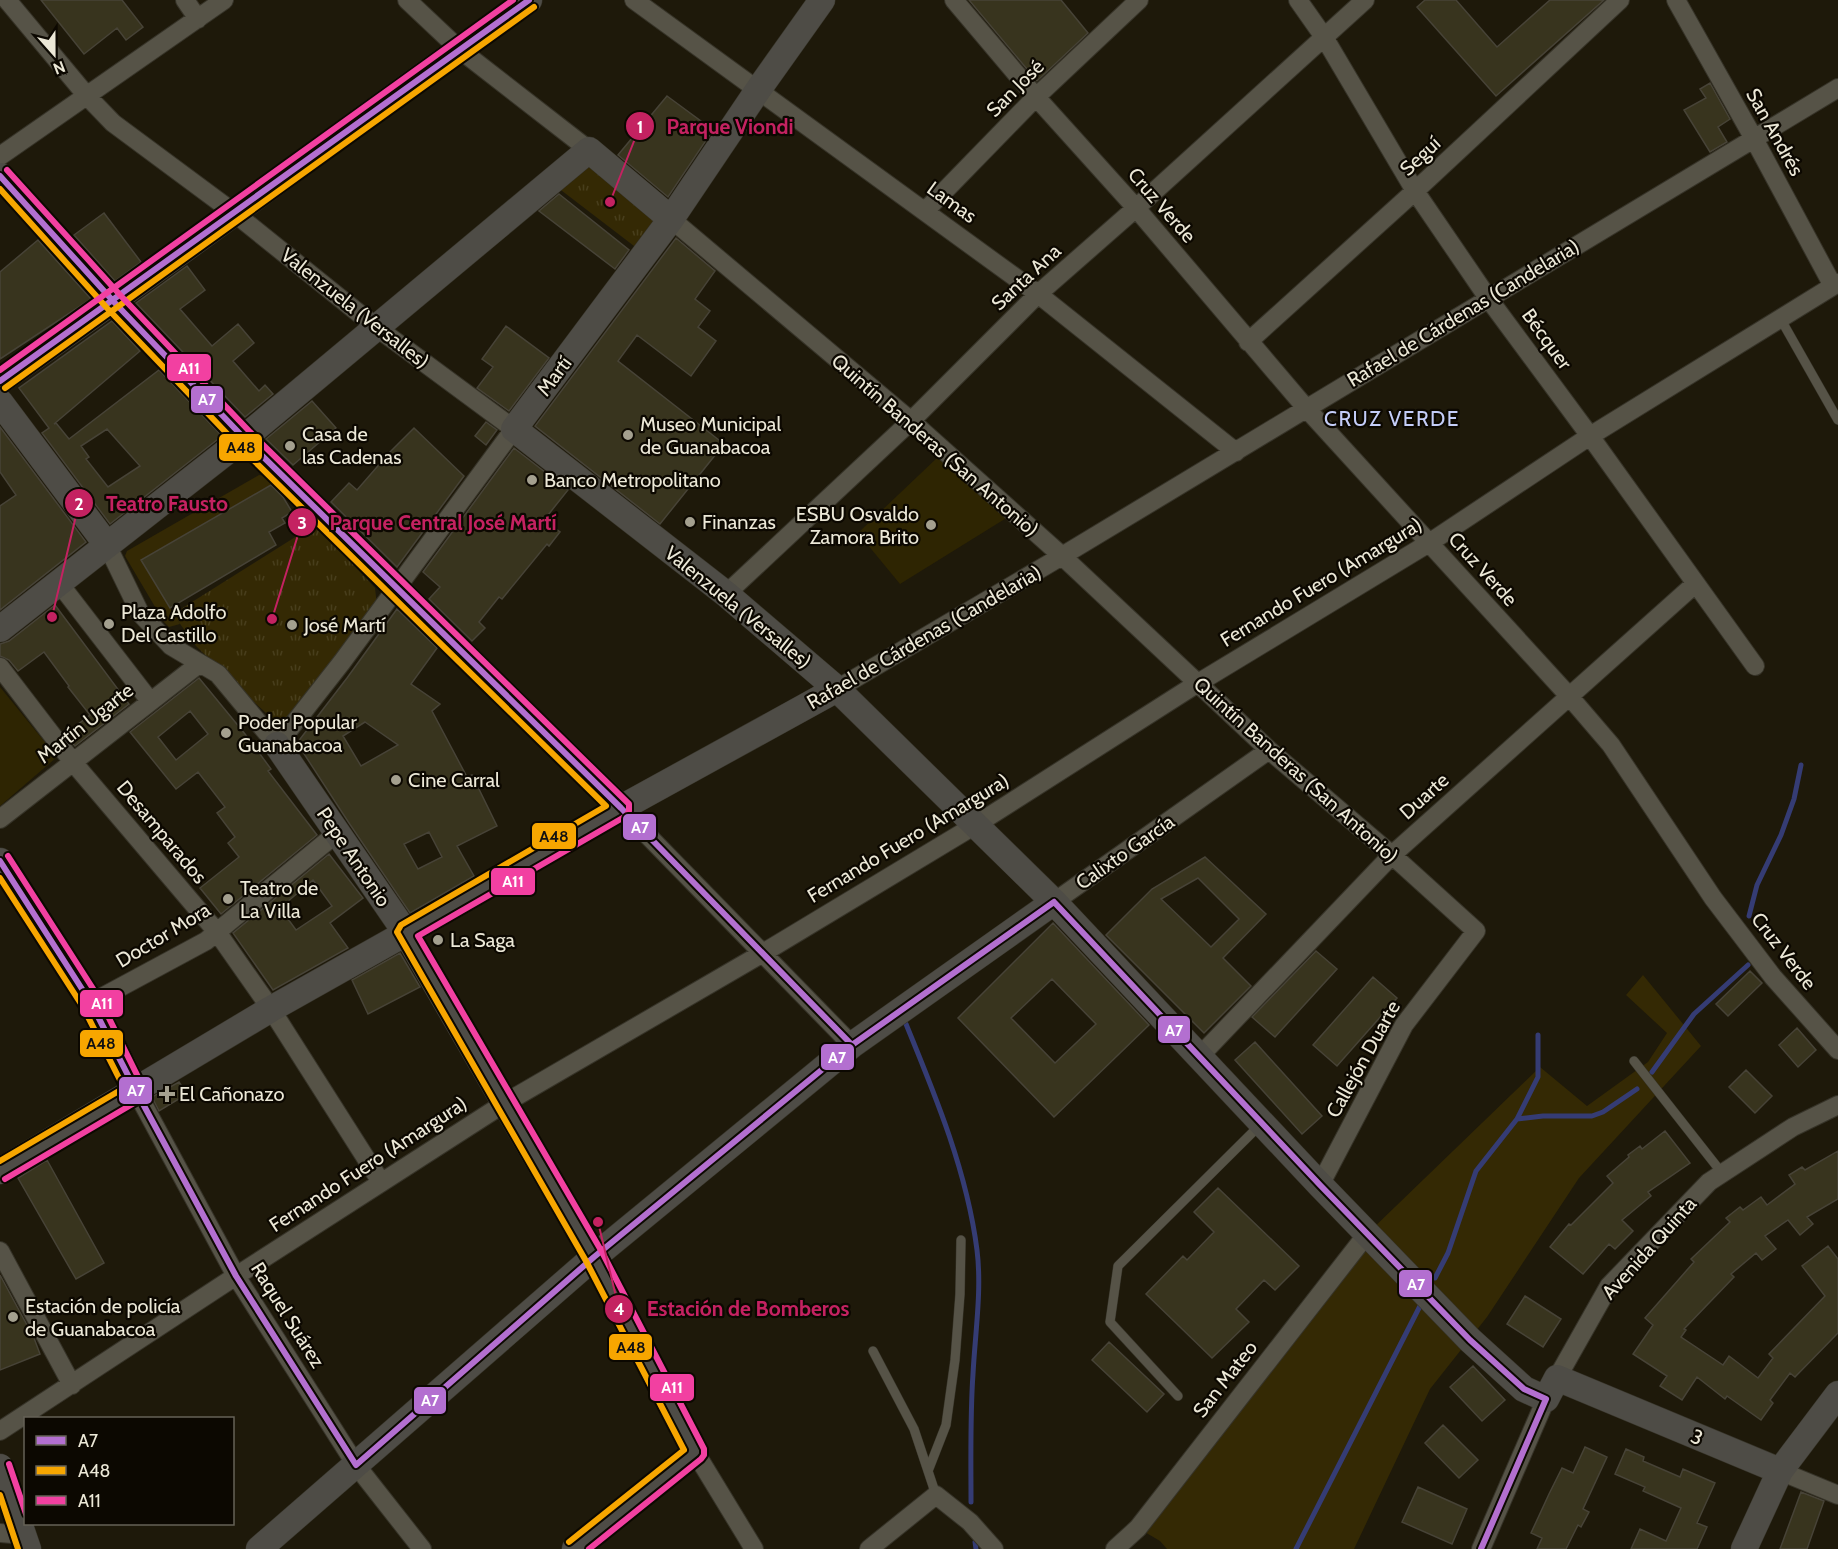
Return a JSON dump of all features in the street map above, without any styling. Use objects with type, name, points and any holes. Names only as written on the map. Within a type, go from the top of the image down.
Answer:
[{"type":"street","name":"Valenzuela (Versalles)","points":[[7,0],[87,96],[113,123],[233,212],[376,327],[514,429],[726,594],[837,689],[1054,902],[1320,1185],[1485,1354],[1524,1389],[1551,1388]]},
{"type":"street","points":[[185,0],[198,19]]},
{"type":"street","points":[[0,156],[224,0]]},
{"type":"street","name":"Quintín Banderas (San Antonio)","points":[[407,0],[459,49],[589,150],[911,421],[1062,556],[1269,750],[1392,855],[1476,931]]},
{"type":"street","points":[[0,381],[114,302],[233,212],[529,0]]},
{"type":"street","name":"Lamas","points":[[634,0],[926,210],[1038,294],[1236,452]]},
{"type":"street","name":"Martí","points":[[278,745],[671,219],[822,0]]},
{"type":"street","name":"Cruz Verde","points":[[954,0],[1036,97],[1136,208],[1306,408],[1611,745],[1713,898],[1773,977],[1838,1050]]},
{"type":"street","name":"San José","points":[[926,210],[1036,97],[1139,0]]},
{"type":"street","name":"Bécquer","points":[[1298,0],[1324,37],[1415,191],[1488,298],[1755,666]]},
{"type":"street","name":"Santa Ana","points":[[726,594],[911,421],[1038,294],[1365,0]]},
{"type":"street","name":"Seguí","points":[[1248,342],[1415,191],[1620,0]]},
{"type":"street","name":"San Andrés","points":[[1676,0],[1835,284]]},
{"type":"street","name":"Rafael de Cárdenas (Candelaria)","points":[[0,1171],[270,1009],[621,808],[837,689],[1236,452],[1753,137],[1838,88]]},
{"type":"street","points":[[0,629],[244,438],[589,150]]},
{"type":"street","points":[[0,176],[114,302],[244,438],[621,808],[852,1045]]},
{"type":"street","name":"Fernando Fuero (Amargura)","points":[[0,1431],[505,1103],[763,953],[977,824],[1198,683],[1429,543],[1590,436],[1835,284]]},
{"type":"street","name":"Pepe Antonio","points":[[0,402],[107,545],[140,613],[171,646],[218,674],[278,745],[406,933],[594,1257],[695,1452],[754,1549]]},
{"type":"street","points":[[59,583],[150,700]]},
{"type":"street","name":"Duarte","points":[[1199,1057],[1392,855],[1695,584]]},
{"type":"street","name":"Martín Ugarte","points":[[0,819],[199,664]]},
{"type":"street","name":"Desamparados","points":[[0,668],[72,762],[217,932],[270,1009],[381,1182]]},
{"type":"street","name":"Calixto García","points":[[258,1549],[594,1257],[852,1045],[1269,750]]},
{"type":"street","name":"Doctor Mora","points":[[91,1003],[206,941],[337,833]]},
{"type":"street","points":[[0,861],[91,1003],[136,1091]]},
{"type":"street","name":"Callejón Duarte","points":[[1320,1185],[1404,1025],[1476,931]]},
{"type":"street","name":"Raquel Suárez","points":[[136,1091],[236,1276],[356,1465],[422,1549]]},
{"type":"street","name":"Avenida Quinta","points":[[1481,1549],[1551,1388],[1609,1286],[1709,1182],[1793,1127],[1838,1105]]},
{"type":"street","name":"San Mateo","points":[[1115,1549],[1138,1528],[1367,1234]]},
{"type":"street","points":[[0,1251],[4,1270],[72,1385]]},
{"type":"street","name":"3","points":[[1551,1388],[1780,1471],[1838,1495]]},
{"type":"street","points":[[1744,1549],[1780,1471],[1838,1394]]},
{"type":"street","points":[[575,1549],[695,1452]]},
{"type":"street","points":[[0,1467],[17,1539]]},
{"type":"street","points":[[869,1549],[936,1495],[970,1522],[994,1549]]},
{"type":"lane","points":[[1780,318],[1838,420]]},
{"type":"lane","points":[[1634,1061],[1722,1173]]},
{"type":"lane","points":[[1178,1396],[1110,1322],[1118,1266],[1262,1123]]},
{"type":"lane","points":[[928,1471],[946,1425],[955,1360],[961,1240]]},
{"type":"lane","points":[[873,1352],[914,1429],[936,1495]]},
{"type":"shaded area","name":"ESBU Osvaldo Zamora Brito","points":[[938,457],[1008,517],[900,584],[858,533]]},
{"type":"shaded area","points":[[0,687],[57,757],[0,806]]},
{"type":"green space","points":[[588,159],[662,217],[638,249],[557,187]]},
{"type":"green space","points":[[259,475],[268,476],[274,483],[141,560],[180,624],[169,627],[125,556],[127,551]]},
{"type":"green space","points":[[316,524],[375,588],[377,606],[285,724],[276,722],[196,646],[173,614]]},
{"type":"green space","points":[[1643,975],[1701,1046],[1579,1178],[1487,1317],[1430,1389],[1354,1549],[1167,1549],[1160,1541],[1138,1528],[1367,1234],[1540,1067],[1587,1106],[1648,1062],[1667,1033],[1626,995]]},
{"type":"building","points":[[41,0],[122,0],[143,27],[126,40],[117,28],[84,54]]},
{"type":"building","points":[[969,0],[1061,0],[1088,33],[1037,81]]},
{"type":"building","points":[[1425,0],[1456,0],[1497,47],[1550,0],[1604,0],[1496,96],[1417,7]]},
{"type":"building","points":[[1710,83],[1730,119],[1718,127],[1727,142],[1710,152],[1684,110],[1706,98],[1700,89]]},
{"type":"building","points":[[667,96],[713,130],[668,197],[618,155]]},
{"type":"building","points":[[559,194],[629,250],[615,269],[539,211]]},
{"type":"building","points":[[104,213],[141,262],[115,281],[74,235]]},
{"type":"building","name":"Museo Municipal de Guanabacoa","points":[[676,238],[715,271],[695,299],[710,311],[698,327],[716,341],[691,376],[637,335],[618,361],[724,444],[660,524],[535,426]]},
{"type":"building","points":[[38,240],[91,299],[0,359],[0,272]]},
{"type":"building","points":[[187,266],[205,290],[180,309],[212,346],[238,324],[254,343],[233,361],[259,391],[265,385],[273,394],[245,417],[136,303]]},
{"type":"building","points":[[112,321],[140,351],[54,424],[56,423],[69,439],[159,370],[222,436],[110,524],[42,433],[49,428],[19,388]],"holes":[[[107,429],[140,466],[108,487],[86,459],[89,457],[81,446]]]},
{"type":"building","points":[[506,326],[549,358],[509,411],[477,388],[493,367],[482,359]]},
{"type":"building","points":[[312,401],[336,428],[293,465],[266,439]]},
{"type":"building","points":[[486,422],[497,430],[486,445],[475,436]]},
{"type":"building","points":[[0,427],[86,542],[0,610],[0,506],[16,495],[0,472]]},
{"type":"building","points":[[414,428],[464,476],[397,567],[331,502],[349,483],[357,490]]},
{"type":"building","points":[[514,448],[568,490],[544,520],[560,532],[549,546],[547,544],[502,599],[499,597],[479,622],[485,628],[472,641],[429,599],[440,587],[423,572]]},
{"type":"building","points":[[271,485],[283,497],[292,512],[282,518],[285,523],[269,532],[276,545],[170,608],[141,560]]},
{"type":"building","points":[[55,605],[129,704],[75,746],[65,734],[90,715],[44,652],[18,671],[9,660],[0,656],[0,644],[9,641]]},
{"type":"building","points":[[397,609],[437,648],[411,684],[440,704],[432,711],[467,777],[472,775],[497,826],[457,846],[474,876],[410,913],[297,743]],"holes":[[[365,722],[398,745],[361,766],[343,736]],[[429,832],[442,857],[418,869],[404,844]]]},
{"type":"building","points":[[199,678],[245,734],[271,769],[268,771],[317,835],[221,914],[200,888],[239,857],[228,843],[235,837],[217,813],[225,807],[198,772],[176,789],[130,732]],"holes":[[[190,711],[208,734],[176,760],[158,737]]]},
{"type":"building","points":[[329,854],[363,898],[330,923],[348,948],[273,990],[233,933]],"holes":[[[313,880],[332,906],[296,930],[280,908]]]},
{"type":"building","points":[[1205,857],[1266,914],[1223,958],[1251,986],[1204,1033],[1106,935],[1152,889]],"holes":[[[1198,878],[1239,919],[1211,947],[1161,899]]]},
{"type":"building","points":[[1053,923],[1149,1025],[1054,1117],[958,1018]],"holes":[[[1052,979],[1096,1024],[1055,1063],[1011,1018]]]},
{"type":"building","points":[[1316,951],[1337,969],[1275,1037],[1252,1017]]},
{"type":"building","points":[[400,953],[420,987],[368,1014],[352,980]]},
{"type":"building","points":[[1750,971],[1762,983],[1728,1016],[1716,1004]]},
{"type":"building","points":[[1373,977],[1397,998],[1337,1066],[1313,1045]]},
{"type":"building","points":[[1797,1028],[1816,1050],[1798,1067],[1779,1045]]},
{"type":"building","points":[[1255,1042],[1322,1116],[1302,1134],[1235,1060]]},
{"type":"building","points":[[1746,1070],[1772,1096],[1755,1113],[1729,1087]]},
{"type":"building","points":[[179,1082],[187,1094],[159,1111],[152,1097]]},
{"type":"building","points":[[1665,1131],[1690,1163],[1648,1192],[1651,1196],[1622,1220],[1633,1231],[1615,1249],[1609,1244],[1583,1274],[1550,1247],[1569,1224],[1571,1225],[1613,1183],[1607,1176],[1629,1157],[1628,1155],[1640,1146],[1642,1149]]},
{"type":"building","points":[[1838,1151],[1838,1199],[1807,1217],[1813,1224],[1800,1235],[1788,1220],[1765,1236],[1776,1249],[1762,1260],[1756,1253],[1731,1274],[1734,1277],[1684,1329],[1686,1330],[1681,1337],[1723,1365],[1729,1356],[1758,1378],[1773,1358],[1769,1354],[1825,1296],[1802,1266],[1828,1246],[1838,1259],[1838,1333],[1795,1377],[1790,1373],[1770,1400],[1773,1403],[1761,1420],[1727,1396],[1725,1399],[1697,1377],[1682,1400],[1660,1386],[1667,1376],[1633,1354],[1653,1325],[1645,1318],[1694,1262],[1691,1259],[1730,1222],[1726,1218],[1740,1207],[1743,1210],[1761,1197],[1767,1205],[1795,1184],[1789,1175],[1802,1167],[1805,1170]]},
{"type":"building","points":[[47,1160],[104,1263],[76,1279],[18,1178]]},
{"type":"building","points":[[1218,1188],[1299,1266],[1275,1290],[1264,1280],[1236,1309],[1249,1322],[1212,1358],[1146,1294],[1183,1256],[1187,1260],[1214,1232],[1194,1212]]},
{"type":"building","name":"Estación de policía de Guanabacoa","points":[[0,1275],[34,1338],[40,1354],[0,1370]]},
{"type":"building","points":[[1525,1296],[1561,1319],[1543,1347],[1507,1324]]},
{"type":"building","points":[[1109,1342],[1164,1394],[1147,1412],[1092,1360]]},
{"type":"building","points":[[1473,1366],[1505,1400],[1482,1421],[1450,1387]]},
{"type":"building","points":[[1443,1425],[1478,1460],[1459,1478],[1425,1443]]},
{"type":"building","points":[[1585,1447],[1607,1457],[1583,1509],[1589,1512],[1581,1527],[1578,1525],[1566,1549],[1537,1549],[1542,1538],[1531,1533],[1549,1494],[1562,1468],[1573,1473]]},
{"type":"building","points":[[1626,1449],[1644,1457],[1643,1461],[1680,1477],[1683,1469],[1715,1483],[1697,1523],[1707,1527],[1697,1549],[1631,1549],[1640,1529],[1666,1541],[1681,1508],[1643,1491],[1645,1487],[1615,1474]]},
{"type":"building","points":[[1418,1487],[1467,1509],[1452,1544],[1402,1522]]},
{"type":"building","points":[[1801,1492],[1824,1501],[1807,1549],[1780,1549]]},
{"type":"waterway","points":[[1749,916],[1757,885],[1781,835],[1794,799],[1801,765]]},
{"type":"waterway","points":[[1652,1072],[1694,1014],[1748,965]]},
{"type":"waterway","points":[[906,1024],[939,1107],[958,1163],[977,1250],[978,1296],[971,1406],[971,1502]]},
{"type":"waterway","points":[[1435,1278],[1448,1253],[1476,1171],[1517,1119],[1538,1077],[1538,1035]]},
{"type":"waterway","points":[[1517,1119],[1543,1116],[1592,1116],[1603,1112],[1637,1089]]},
{"type":"waterway","points":[[1296,1549],[1420,1306]]},
{"type":"waterway","points":[[975,1542],[976,1549]]},
{"type":"transit line","name":"A11","points":[[0,370],[513,0]]},
{"type":"transit line","name":"A7","points":[[0,381],[529,0]]},
{"type":"transit line","name":"A48","points":[[5,388],[534,7]]},
{"type":"transit line","name":"A11","points":[[7,170],[121,296],[250,432],[629,804],[626,816],[418,936],[602,1252],[704,1449],[701,1459],[589,1549]]},
{"type":"transit line","name":"A7","points":[[0,176],[114,302],[244,438],[621,808],[852,1045]]},
{"type":"transit line","name":"A48","points":[[0,189],[107,308],[237,444],[606,806],[401,925],[397,932],[586,1261],[684,1450],[569,1542]]},
{"type":"transit line","name":"A11","points":[[5,1179],[141,1099],[145,1091],[99,998],[8,856]]},
{"type":"transit line","name":"A7","points":[[0,861],[91,1003],[236,1276],[356,1465],[594,1257],[852,1045],[1054,902]]},
{"type":"transit line","name":"A48","points":[[0,878],[83,1007],[124,1088],[0,1161]]},
{"type":"transit line","name":"A7","points":[[1054,902],[1320,1185],[1470,1340],[1524,1389],[1546,1399]]},
{"type":"transit line","name":"A7","points":[[1481,1549],[1546,1399]]},
{"type":"transit line","name":"A11","points":[[9,1464],[24,1508]]},
{"type":"transit line","name":"A48","points":[[0,1495],[18,1549]]},
{"type":"place","name":"Parque Viondi","points":[[610,202]]},
{"type":"place","name":"Museo Municipal de Guanabacoa","points":[[628,435]]},
{"type":"place","name":"Casa de las Cadenas","points":[[290,446]]},
{"type":"place","name":"Banco Metropolitano","points":[[532,480]]},
{"type":"place","name":"Finanzas","points":[[690,522]]},
{"type":"place","name":"ESBU Osvaldo Zamora Brito","points":[[931,525]]},
{"type":"place","name":"Teatro Fausto","points":[[52,617]]},
{"type":"place","name":"Parque Central José Martí","points":[[272,619]]},
{"type":"place","name":"Plaza Adolfo Del Castillo","points":[[109,624]]},
{"type":"place","name":"José Martí","points":[[292,625]]},
{"type":"place","name":"Poder Popular Guanabacoa","points":[[226,733]]},
{"type":"place","name":"Cine Carral","points":[[396,780]]},
{"type":"place","name":"Teatro de La Villa","points":[[228,899]]},
{"type":"place","name":"La Saga","points":[[438,940]]},
{"type":"place","name":"El Cañonazo","points":[[167,1094]]},
{"type":"place","name":"Estación de Bomberos","points":[[598,1222]]},
{"type":"place","name":"Estación de policía de Guanabacoa","points":[[13,1317]]},
{"type":"district","name":"CRUZ VERDE","points":[[1392,419]]}]
